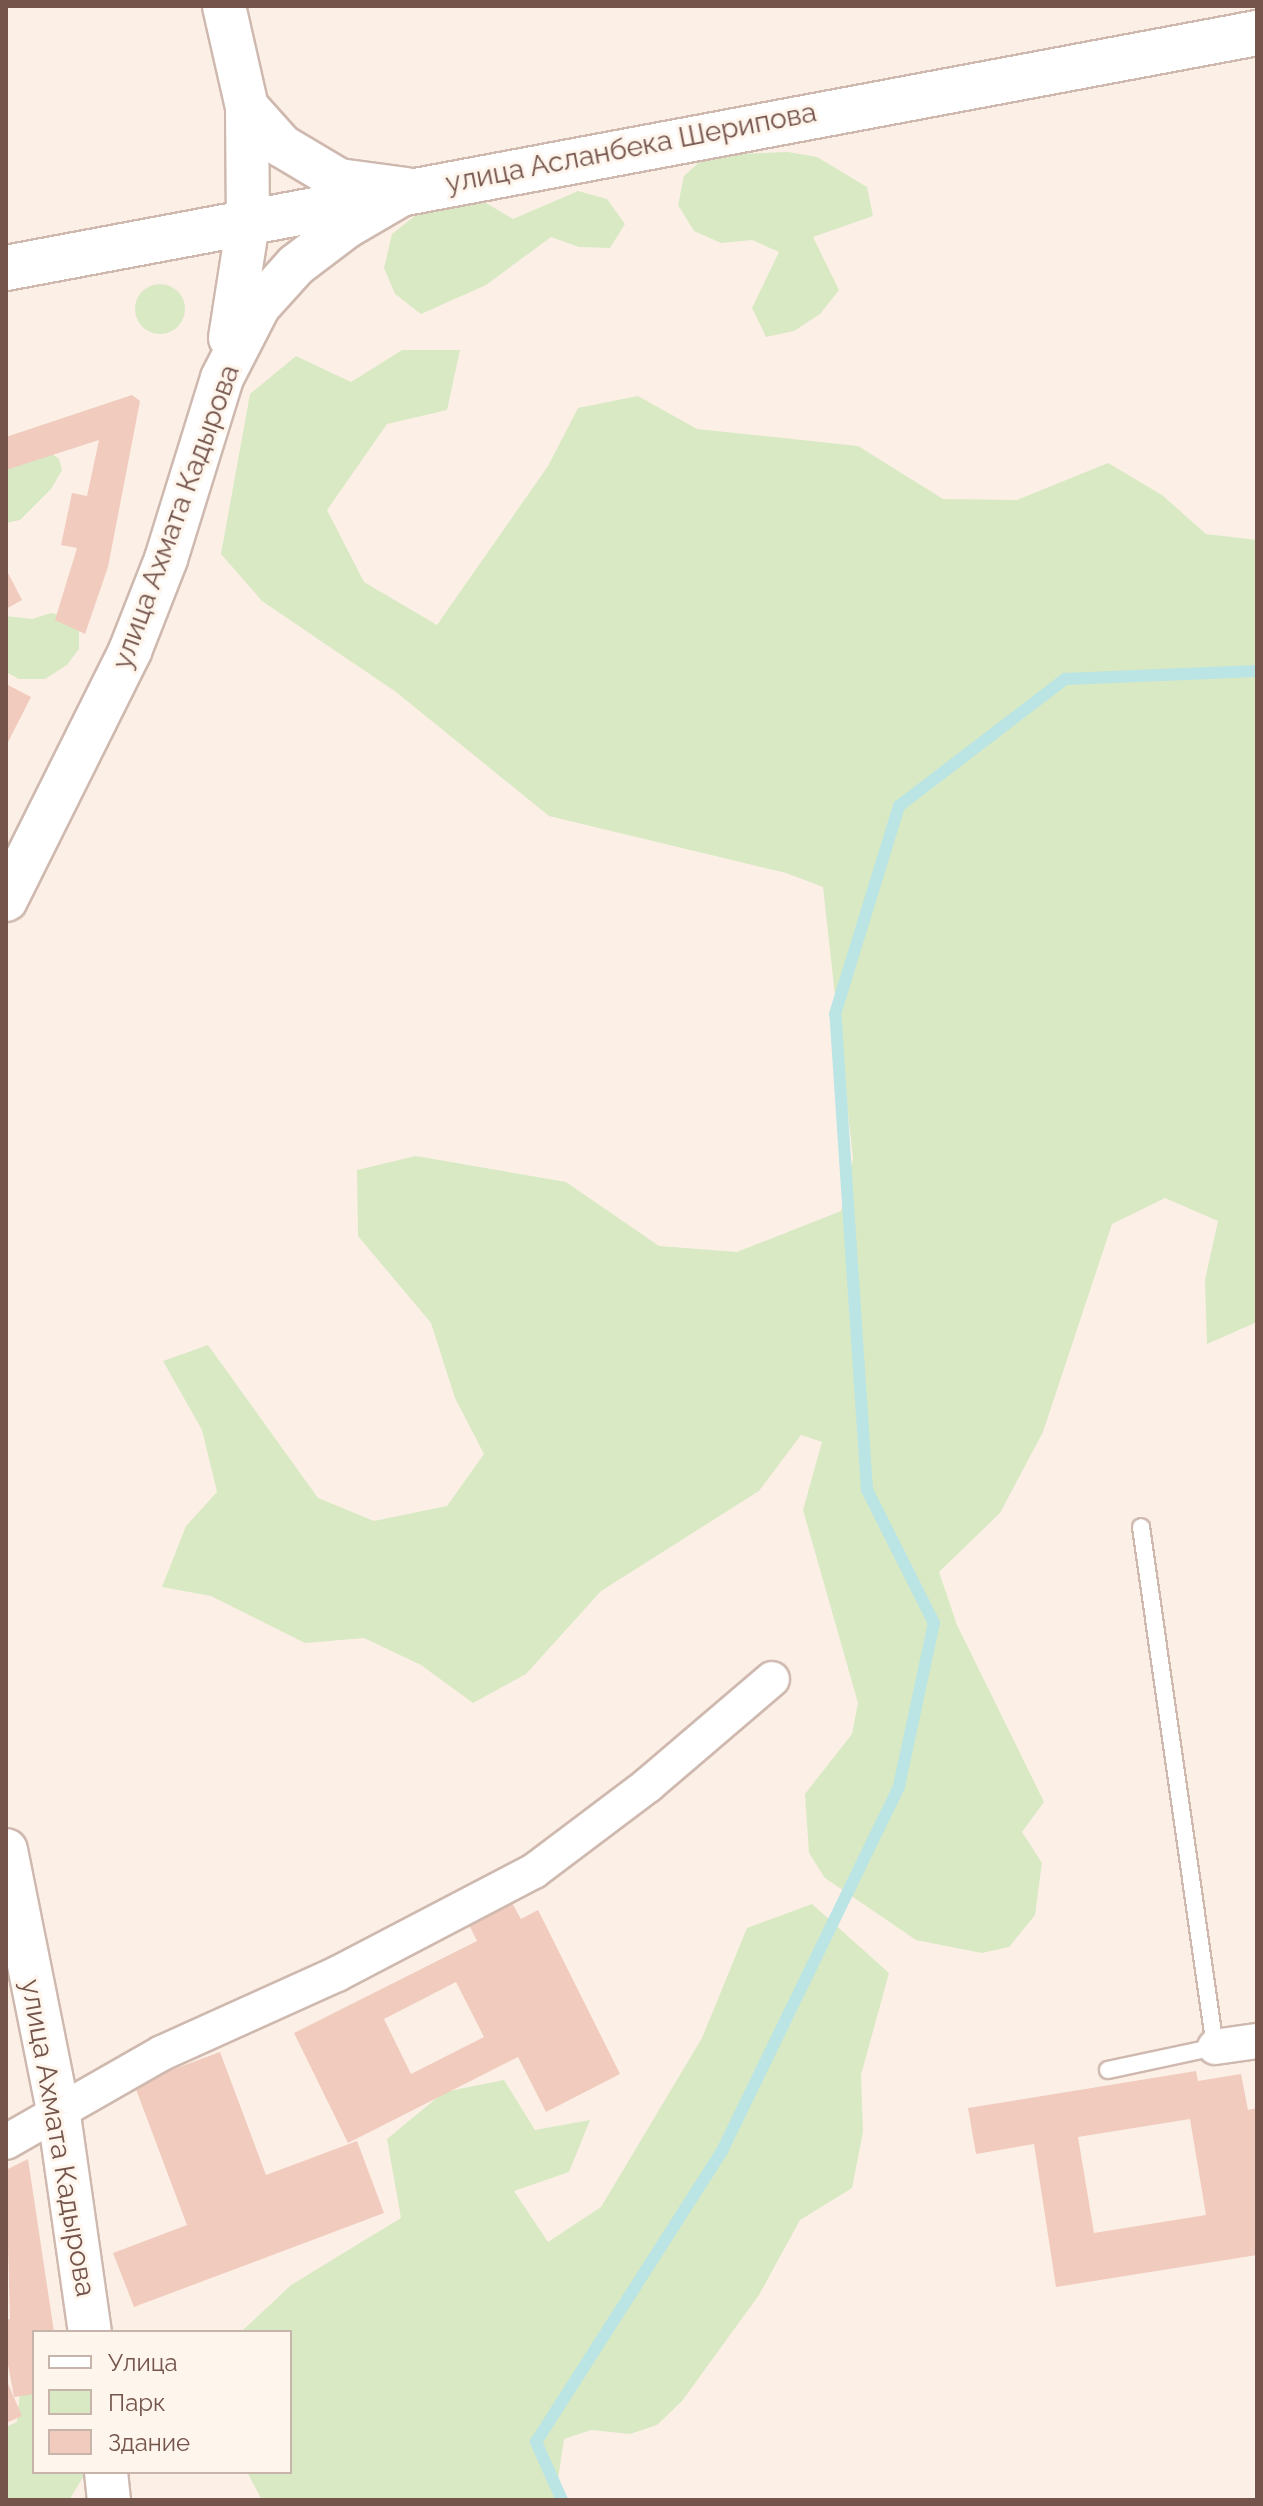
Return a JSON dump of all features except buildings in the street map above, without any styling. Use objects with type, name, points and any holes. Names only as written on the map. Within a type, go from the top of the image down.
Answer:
[{"type":"main road","name":"улица Асланбека Шерипова","points":[[6,268],[1257,33]]},
{"type":"street","points":[[222,378],[248,223],[247,107],[224,6]]},
{"type":"street","points":[[247,107],[282,146],[339,180],[411,190]]},
{"type":"street","name":"улица Ахмата Кадырова","points":[[6,900],[130,651],[166,559],[222,378],[259,306],[296,265],[346,227],[411,190]]},
{"type":"street","points":[[6,2142],[59,2115],[162,2053],[337,1974],[534,1871],[648,1785],[772,1679]]},
{"type":"street","name":"улица Ахмата Кадырова","points":[[6,1850],[59,2115],[90,2330]]},
{"type":"street","points":[[1215,2047],[1257,2041]]},
{"type":"street","points":[[106,2474],[109,2500]]},
{"type":"lane","points":[[1108,2070],[1215,2047],[1141,1527]]},
{"type":"green space","points":[[788,152],[817,157],[867,187],[873,216],[813,237],[839,290],[820,314],[794,331],[766,337],[752,308],[779,252],[752,240],[721,243],[694,231],[678,205],[684,176],[707,155]]},
{"type":"green space","points":[[578,191],[607,199],[625,224],[610,248],[579,247],[551,237],[486,285],[421,314],[395,294],[384,268],[392,234],[416,215],[444,205],[486,203],[513,219]]},
{"type":"green space","points":[[160,284],[178,291],[185,309],[178,327],[160,334],[142,327],[135,309],[142,291]]},
{"type":"green space","points":[[402,350],[460,350],[447,410],[387,424],[327,510],[364,582],[437,625],[548,466],[578,408],[638,396],[697,429],[858,446],[943,499],[1017,500],[1108,463],[1162,495],[1206,534],[1257,540],[1257,1322],[1207,1344],[1205,1280],[1218,1221],[1165,1198],[1112,1224],[1043,1432],[1000,1513],[939,1572],[957,1625],[1044,1802],[1022,1832],[1042,1863],[1035,1915],[1009,1947],[982,1953],[916,1940],[825,1878],[809,1853],[805,1794],[852,1734],[858,1703],[803,1510],[822,1442],[801,1435],[759,1491],[601,1591],[526,1674],[473,1703],[421,1665],[364,1638],[305,1643],[211,1596],[162,1587],[186,1526],[217,1492],[202,1430],[163,1361],[208,1345],[318,1498],[374,1521],[447,1506],[484,1454],[455,1398],[431,1323],[358,1236],[357,1170],[416,1156],[566,1182],[659,1246],[737,1252],[841,1211],[853,1158],[823,887],[786,873],[549,816],[396,692],[262,601],[221,554],[250,394],[296,356],[351,382]]},
{"type":"green space","points":[[43,447],[59,459],[62,470],[51,489],[20,520],[6,523],[6,464]]},
{"type":"green space","points":[[51,613],[79,620],[79,649],[67,665],[45,679],[19,679],[6,672],[6,616],[32,619]]},
{"type":"green space","points":[[812,1904],[889,1973],[861,2075],[863,2132],[852,2188],[800,2220],[759,2295],[682,2401],[657,2425],[630,2434],[591,2430],[564,2439],[555,2500],[262,2500],[248,2474],[292,2474],[292,2330],[243,2330],[291,2285],[401,2218],[387,2139],[444,2092],[504,2080],[535,2130],[590,2120],[569,2172],[514,2191],[548,2242],[601,2207],[702,2038],[747,1928]]},
{"type":"green space","points":[[32,2382],[32,2474],[85,2474],[70,2499],[6,2500],[6,2427],[17,2422],[20,2391]]},
{"type":"waterway","points":[[562,2500],[536,2442],[722,2151],[899,1786],[934,1623],[867,1490],[835,1014],[899,806],[1065,679],[1257,671]]}]
